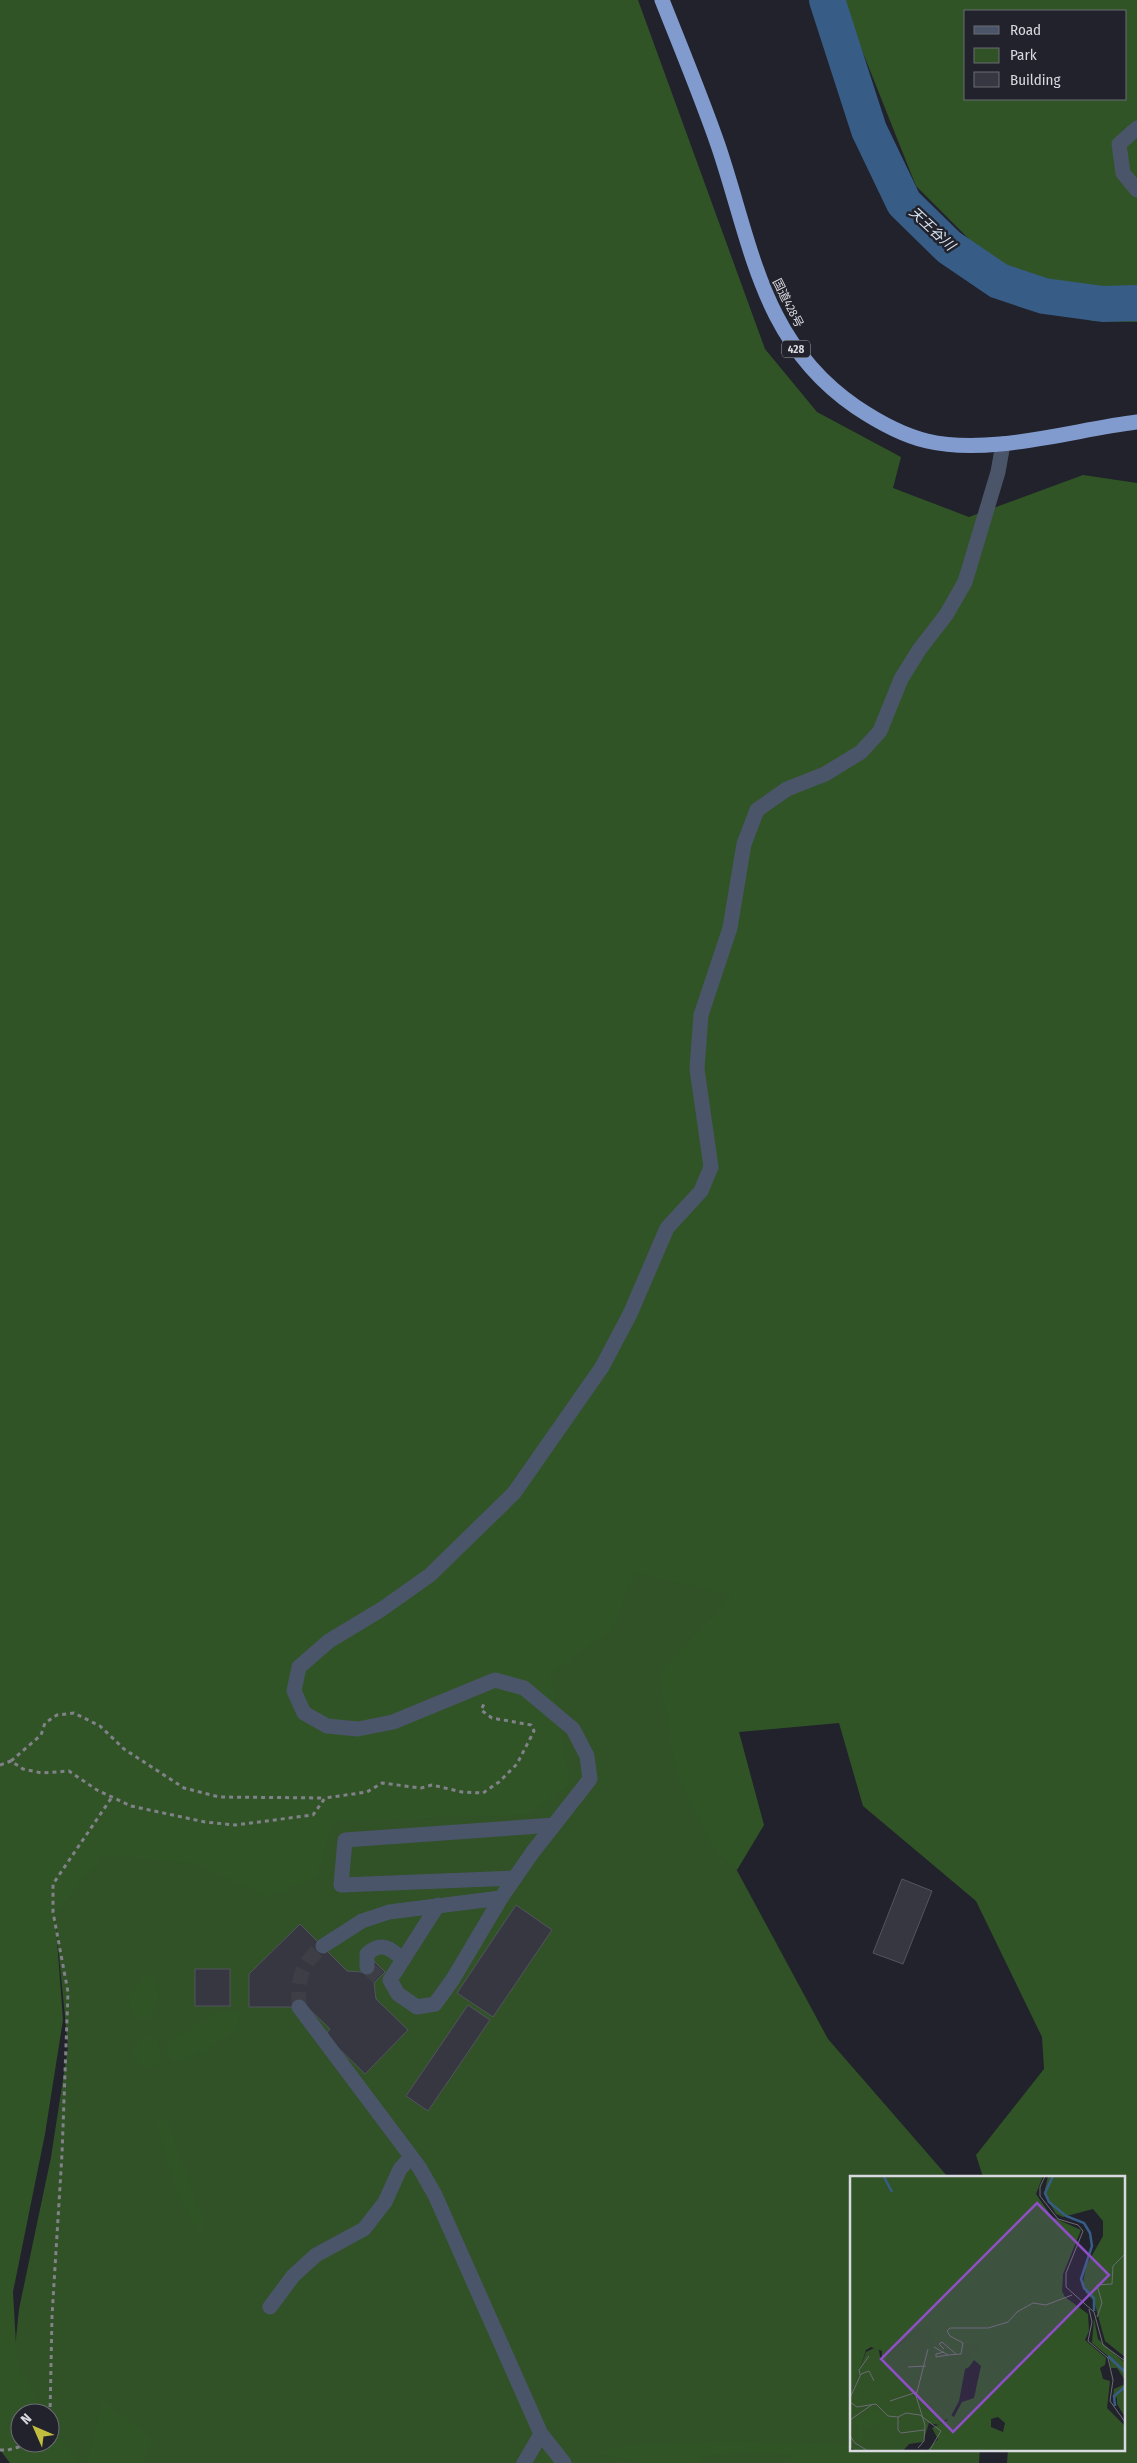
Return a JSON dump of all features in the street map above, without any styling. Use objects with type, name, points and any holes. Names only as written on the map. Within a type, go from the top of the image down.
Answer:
[{"type":"highway","name":"国道428号","points":[[662,0],[718,145],[760,284],[778,321],[802,358],[822,379],[848,401],[873,418],[897,430],[927,441],[965,445],[1003,444],[1137,422]]},
{"type":"street","points":[[1137,128],[1119,144],[1123,173],[1137,190]]},
{"type":"street","points":[[438,1905],[402,1960],[384,1979],[398,1994],[417,2007],[435,2004],[453,1979],[501,1898],[590,1779],[588,1756],[573,1729],[524,1688],[495,1680],[393,1722],[358,1729],[327,1726],[304,1713],[294,1691],[299,1667],[329,1641],[382,1609],[430,1575],[514,1493],[602,1367],[630,1314],[667,1228],[701,1191],[711,1167],[697,1069],[701,1016],[730,928],[744,844],[757,810],[787,790],[826,774],[861,752],[880,731],[901,680],[918,650],[946,615],[965,582],[998,472],[1003,444]]},
{"type":"street","points":[[515,1878],[341,1886],[345,1840],[554,1825]]},
{"type":"street","points":[[323,1946],[362,1921],[389,1912],[501,1898]]},
{"type":"street","points":[[367,1967],[367,1954],[373,1949],[382,1946],[392,1948],[402,1960]]},
{"type":"street","points":[[299,2007],[411,2157],[435,2195],[541,2434],[564,2463]]},
{"type":"street","points":[[270,2307],[293,2276],[316,2255],[364,2229],[384,2202],[400,2169],[411,2157]]},
{"type":"street","points":[[524,2463],[541,2434]]},
{"type":"path","points":[[0,1765],[11,1761],[41,1734],[45,1723],[56,1715],[74,1713],[100,1726],[124,1749],[184,1788],[219,1797],[326,1798],[367,1792],[382,1782],[421,1788],[432,1785],[462,1792],[483,1793],[499,1782],[517,1764],[534,1731],[531,1725],[492,1718],[481,1710],[502,1682]]},
{"type":"path","points":[[11,1761],[23,1769],[42,1773],[69,1771],[112,1797],[131,1806],[205,1822],[235,1825],[313,1815],[326,1798]]},
{"type":"path","points":[[50,2403],[52,2316],[62,2154],[68,1992],[53,1912],[53,1884],[112,1797]]},
{"type":"green space","points":[[0,0],[638,0],[765,349],[817,412],[901,457],[893,488],[969,517],[1083,475],[1137,483],[1137,2463],[1007,2463],[1008,2450],[1124,2450],[1124,2176],[983,2176],[976,2155],[1044,2069],[1042,2037],[976,1901],[863,1806],[839,1723],[739,1732],[764,1825],[737,1870],[713,1848],[676,1772],[659,1673],[732,1595],[635,1573],[613,1629],[551,1673],[570,1784],[527,1815],[334,1821],[317,1876],[269,1897],[190,1863],[104,1855],[55,1913],[63,2020],[45,2134],[13,2292],[17,2362],[38,2403],[10,2403],[10,2453],[60,2453],[60,2438],[81,2463],[10,2463],[0,2450]]},
{"type":"green space","points":[[842,0],[1137,0],[1137,322],[1092,321],[991,261],[916,186]]},
{"type":"green space","points":[[635,1542],[763,1577],[714,1828],[828,2039],[947,2176],[850,2176],[850,2450],[980,2450],[979,2463],[72,2463],[60,2446],[60,2403],[31,2403],[12,2377],[19,2309],[51,2157],[68,2047],[53,1895],[100,1834],[335,1777],[514,1681]]},
{"type":"green space","points":[[145,1974],[156,1980],[159,1996],[149,2022],[135,2017],[127,1998]]},
{"type":"green space","points":[[216,2012],[241,2012],[237,2028],[213,2046],[176,2064],[168,2055],[165,2046]]},
{"type":"green space","points":[[144,2036],[158,2041],[161,2056],[158,2066],[148,2068],[138,2063],[133,2048]]},
{"type":"green space","points":[[155,2119],[167,2119],[205,2226],[198,2233],[175,2188]]},
{"type":"green space","points":[[103,2401],[154,2439],[144,2459],[145,2463],[87,2463]]},
{"type":"green space","points":[[548,2439],[571,2452],[556,2451],[557,2463],[537,2463]]},
{"type":"green space","points":[[727,2441],[850,2445],[850,2450],[927,2450],[917,2463],[788,2463],[793,2455],[747,2452],[705,2456],[699,2463],[643,2463],[593,2453],[626,2445]]},
{"type":"building","points":[[902,1879],[932,1891],[903,1964],[873,1953]]},
{"type":"building","points":[[516,1905],[552,1930],[493,2017],[457,1993]]},
{"type":"building","points":[[300,1924],[347,1971],[362,1972],[374,1961],[385,1972],[374,1983],[376,1999],[408,2030],[365,2074],[325,2035],[330,2029],[307,2007],[249,2007],[249,1974]]},
{"type":"building","points":[[195,1969],[230,1969],[230,2006],[195,2006]]},
{"type":"building","points":[[468,2005],[490,2020],[428,2111],[406,2096]]},
{"type":"waterway","name":"天王谷川","points":[[827,0],[869,130],[904,203],[949,247],[999,281],[1044,296],[1103,304],[1137,303]]},
{"type":"tunnel","points":[[299,2007],[299,1988],[302,1973],[310,1959],[323,1946]]},
{"type":"tunnel","points":[[367,1967],[379,1978]]}]
